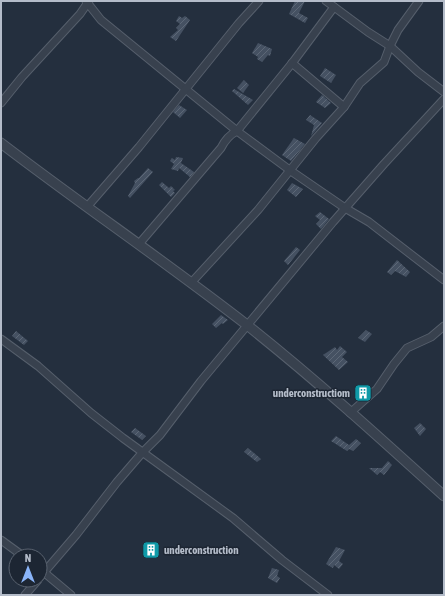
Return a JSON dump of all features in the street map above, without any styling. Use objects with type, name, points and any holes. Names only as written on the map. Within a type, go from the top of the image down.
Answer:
[{"type":"street","points":[[87,207],[139,147],[239,23],[260,1]]},
{"type":"street","points":[[326,1],[368,32],[390,46],[418,72],[444,92]]},
{"type":"street","points":[[191,283],[258,210],[316,138],[344,107],[360,83],[384,62],[398,30],[419,1]]},
{"type":"street","points":[[1,103],[88,2],[101,20],[237,131],[290,171],[369,222],[444,280]]},
{"type":"street","points":[[139,244],[221,148],[225,140],[237,131],[292,63],[334,7]]},
{"type":"street","points":[[292,63],[344,107]]},
{"type":"street","points":[[48,565],[142,453],[160,435],[201,381],[346,208],[444,99]]},
{"type":"street","points":[[1,143],[139,244],[247,326],[329,392],[350,413],[444,496]]},
{"type":"street","points":[[350,413],[377,389],[407,348],[431,337],[444,326]]},
{"type":"street","points":[[1,339],[38,366],[91,413],[142,453],[233,518],[282,560],[328,595]]},
{"type":"street","points":[[1,540],[12,548]]},
{"type":"street","points":[[48,578],[71,595]]},
{"type":"building","points":[[295,1],[305,1],[299,13],[308,18],[305,23],[289,14]]},
{"type":"building","points":[[179,16],[182,18],[185,16],[190,20],[176,41],[170,37],[178,30],[176,28],[180,24],[176,21]]},
{"type":"building","points":[[258,43],[272,49],[270,56],[268,55],[262,62],[252,53]]},
{"type":"building","points":[[325,68],[336,75],[331,83],[320,76]]},
{"type":"building","points":[[244,80],[249,85],[243,93],[237,88]]},
{"type":"building","points":[[234,89],[253,100],[248,105],[232,91]]},
{"type":"building","points":[[322,95],[331,103],[325,108],[316,102]]},
{"type":"building","points":[[179,105],[187,110],[180,118],[173,112]]},
{"type":"building","points":[[310,115],[322,123],[311,136],[314,125],[306,120]]},
{"type":"building","points":[[294,138],[305,144],[291,161],[282,155]]},
{"type":"building","points":[[176,157],[183,158],[181,163],[194,172],[190,177],[179,168],[178,171],[171,169],[174,164],[170,161],[172,158],[175,160]]},
{"type":"building","points":[[148,168],[153,172],[130,198],[128,196],[135,183],[134,181],[139,178]]},
{"type":"building","points":[[162,182],[169,188],[171,186],[175,190],[173,191],[175,193],[171,197],[159,185]]},
{"type":"building","points":[[292,183],[303,189],[296,197],[287,190]]},
{"type":"building","points":[[320,212],[329,219],[321,229],[316,224],[320,220],[315,216]]},
{"type":"building","points":[[296,247],[300,250],[288,265],[284,261]]},
{"type":"building","points":[[397,260],[410,272],[406,277],[395,271],[391,275],[387,272]]},
{"type":"building","points":[[221,315],[228,320],[216,328],[212,324]]},
{"type":"building","points":[[366,330],[372,334],[365,342],[358,338]]},
{"type":"building","points":[[16,331],[28,341],[24,345],[12,336]]},
{"type":"building","points":[[340,346],[347,352],[342,357],[348,362],[339,370],[323,355],[335,347],[337,350]]},
{"type":"building","points":[[420,423],[426,429],[420,436],[414,428]]},
{"type":"building","points":[[135,428],[146,436],[142,440],[131,432]]},
{"type":"building","points":[[336,436],[349,445],[356,439],[361,443],[353,451],[349,449],[347,451],[331,441]]},
{"type":"building","points":[[248,448],[261,459],[257,462],[244,452]]},
{"type":"building","points":[[388,461],[392,465],[384,475],[380,472],[377,475],[369,468],[382,468]]},
{"type":"building","points":[[336,547],[345,550],[339,561],[343,564],[339,569],[334,565],[333,568],[326,564]]},
{"type":"building","points":[[272,568],[279,570],[277,576],[280,578],[277,583],[268,578]]},
{"type":"place","name":"underconstructiom","points":[[363,393]]},
{"type":"place","name":"underconstruction","points":[[151,550]]}]
